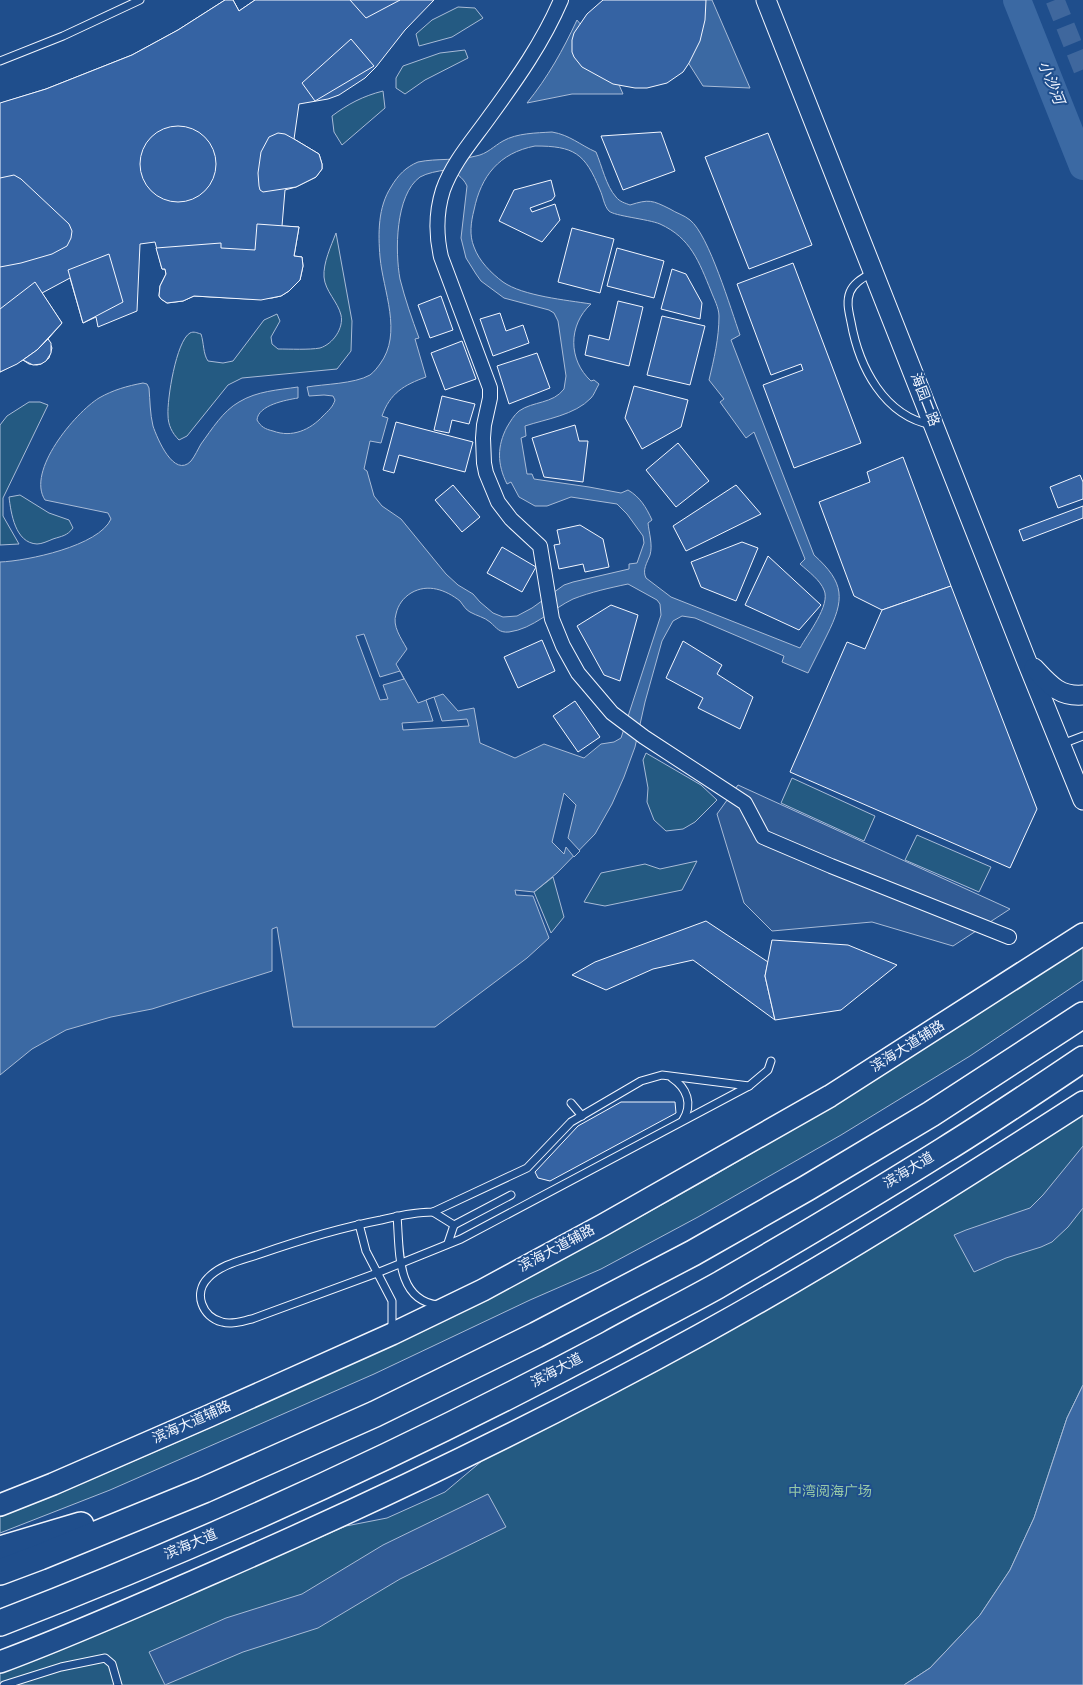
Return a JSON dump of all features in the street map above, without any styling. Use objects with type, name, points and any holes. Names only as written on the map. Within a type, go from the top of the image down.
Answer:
[{"type":"highway","points":[[0,1572],[204,1490],[375,1414],[536,1335],[693,1253],[807,1188],[931,1114],[1083,1014]]},
{"type":"highway","name":"滨海大道","points":[[0,1623],[226,1531],[392,1455],[554,1373],[716,1286],[826,1221],[946,1149],[1083,1059]]},
{"type":"highway","points":[[0,1549],[204,1490]]},
{"type":"main road","name":"滨海大道辅路","points":[[0,1505],[62,1480],[451,1306],[603,1225],[830,1096],[1083,934]]},
{"type":"main road","points":[[0,1662],[282,1543],[411,1484],[535,1423],[701,1334],[845,1251],[1083,1102]]},
{"type":"street","points":[[561,0],[550,26],[530,59],[453,168],[443,190],[437,222],[440,258],[490,388],[483,438],[486,473],[498,502],[511,519],[540,546],[552,619],[563,646],[578,673],[612,713],[644,737],[745,803],[764,836],[830,866],[1009,937]]},
{"type":"street","name":"海园二路","points":[[766,0],[1083,800]]},
{"type":"street","points":[[1025,657],[1052,686],[1063,694],[1083,695]]},
{"type":"lane","points":[[0,61],[62,36],[140,0]]},
{"type":"lane","points":[[873,272],[858,281],[850,291],[848,305],[854,338],[865,370],[889,403],[905,416],[918,422],[934,425]]},
{"type":"lane","points":[[1061,745],[1083,736]]},
{"type":"lane","points":[[748,1086],[670,1076],[641,1081],[571,1122],[527,1168],[433,1212],[420,1212],[359,1224],[297,1241],[224,1267],[208,1278],[201,1291],[201,1304],[208,1315],[214,1319],[223,1323],[236,1323],[401,1263],[448,1243],[469,1234],[748,1086],[768,1070],[772,1061]]},
{"type":"lane","points":[[670,1076],[678,1082],[688,1097],[688,1112],[683,1120]]},
{"type":"lane","points":[[571,1102],[582,1116]]},
{"type":"lane","points":[[448,1243],[454,1225],[511,1195]]},
{"type":"lane","points":[[433,1212],[454,1225]]},
{"type":"lane","points":[[397,1216],[401,1263],[406,1281],[415,1296],[429,1303],[451,1306]]},
{"type":"lane","points":[[359,1224],[366,1251],[392,1301],[392,1334]]},
{"type":"lane","points":[[4,1685],[61,1667],[105,1658],[112,1664],[118,1685]]},
{"type":"green space","points":[[458,7],[475,8],[483,18],[452,37],[419,46],[416,34],[432,20]]},
{"type":"green space","points":[[465,50],[468,58],[425,80],[405,94],[396,88],[396,78],[403,66],[440,53]]},
{"type":"green space","points":[[383,91],[385,108],[342,145],[334,132],[332,116],[356,101]]},
{"type":"green space","points":[[336,233],[352,321],[351,351],[337,369],[242,378],[228,385],[187,436],[179,440],[172,432],[169,422],[169,397],[173,371],[185,338],[190,333],[201,334],[208,361],[223,363],[233,361],[264,320],[277,314],[280,321],[271,337],[272,344],[278,349],[320,348],[333,339],[341,325],[341,315],[325,282],[324,272],[326,260]]},
{"type":"green space","points":[[29,402],[40,402],[48,405],[3,498],[3,516],[19,544],[0,545],[0,425],[7,416]]},
{"type":"green space","points":[[20,495],[49,513],[69,520],[73,528],[69,533],[43,543],[30,542],[19,533],[11,511],[9,497]]},
{"type":"green space","points":[[646,753],[701,785],[717,800],[695,822],[683,829],[666,831],[654,820],[647,802],[648,788],[643,760]]},
{"type":"green space","points":[[792,778],[875,816],[864,841],[781,803]]},
{"type":"green space","points":[[917,835],[991,867],[979,892],[905,860]]},
{"type":"green space","points":[[697,861],[682,890],[605,906],[584,902],[601,873],[645,864],[660,869]]},
{"type":"green space","points":[[553,877],[564,917],[551,933],[534,892]]},
{"type":"green space","points":[[1083,947],[1083,980],[970,1056],[841,1135],[698,1217],[601,1269],[530,1300],[374,1374],[110,1490],[0,1533],[0,1514],[101,1475],[340,1369],[488,1297],[634,1220],[801,1124]]},
{"type":"green space","name":"中湾阅海广场","points":[[1083,1109],[1083,1385],[1067,1418],[1034,1518],[1010,1570],[980,1615],[930,1668],[904,1685],[0,1685],[0,1670],[174,1601],[346,1526],[387,1518],[445,1492],[483,1460],[611,1394]]},
{"type":"shaded area","points":[[623,0],[712,0],[750,88],[703,86],[684,56]]},
{"type":"shaded area","points":[[577,20],[603,55],[623,94],[572,94],[527,103],[555,63]]},
{"type":"shaded area","points":[[552,132],[564,135],[596,152],[604,176],[619,200],[630,205],[650,201],[664,206],[690,220],[705,241],[719,274],[740,335],[731,340],[814,555],[832,574],[839,592],[837,611],[833,622],[808,673],[782,662],[784,656],[695,618],[682,616],[673,621],[662,641],[635,747],[612,804],[595,834],[557,873],[534,892],[515,890],[516,895],[533,896],[549,938],[527,958],[435,1027],[293,1027],[277,927],[272,929],[272,971],[152,1009],[111,1017],[66,1030],[32,1049],[0,1075],[0,562],[27,559],[78,544],[104,529],[111,519],[108,513],[45,500],[41,488],[42,474],[47,459],[66,429],[99,398],[131,385],[143,383],[147,384],[149,388],[152,421],[158,439],[167,455],[178,465],[185,465],[191,461],[209,432],[228,410],[246,398],[260,393],[298,387],[298,398],[267,407],[262,411],[257,420],[264,427],[280,433],[294,433],[306,429],[318,421],[330,409],[335,400],[333,396],[309,396],[307,387],[348,382],[370,375],[380,364],[387,352],[391,325],[380,257],[379,230],[384,203],[396,179],[406,169],[418,162],[476,156],[484,154],[514,136]],"holes":[[[548,146],[569,150],[576,154],[589,168],[609,211],[660,224],[679,236],[693,252],[719,313],[717,340],[709,380],[724,399],[720,402],[746,438],[754,432],[805,559],[800,564],[817,579],[824,590],[824,604],[821,612],[800,648],[671,597],[646,578],[645,569],[651,547],[648,523],[652,520],[642,503],[628,490],[621,493],[534,479],[532,474],[527,474],[521,438],[526,436],[525,426],[577,409],[591,398],[599,384],[594,380],[591,381],[583,373],[575,353],[574,342],[578,322],[583,312],[591,304],[545,297],[511,287],[486,266],[476,252],[472,242],[472,219],[481,187],[502,160],[522,149]],[[446,170],[458,175],[467,186],[461,238],[466,258],[481,281],[504,298],[549,310],[554,313],[558,321],[566,376],[564,389],[549,400],[530,405],[519,411],[508,425],[500,448],[501,469],[507,484],[511,482],[519,497],[535,506],[547,506],[571,497],[617,504],[643,536],[644,543],[637,563],[629,564],[629,569],[564,585],[532,608],[517,616],[503,617],[493,613],[473,594],[458,585],[446,574],[401,519],[382,506],[374,496],[367,471],[364,469],[370,441],[381,443],[388,418],[382,416],[389,401],[411,383],[426,377],[415,339],[419,338],[398,268],[399,225],[401,210],[412,185],[420,177]],[[628,584],[657,600],[660,604],[661,615],[621,738],[614,742],[601,744],[584,758],[544,744],[515,758],[480,743],[474,708],[458,711],[443,694],[418,703],[396,664],[407,649],[396,627],[395,618],[401,602],[417,590],[430,588],[443,591],[460,601],[469,611],[490,622],[503,632],[526,627],[565,603],[593,592]]]},
{"type":"shaded area","points":[[738,785],[1010,909],[953,946],[872,922],[772,931],[744,903],[717,814]]},
{"type":"shaded area","points":[[1083,1146],[1083,1208],[1068,1227],[1052,1242],[1006,1258],[974,1272],[954,1235],[1030,1208]]},
{"type":"shaded area","points":[[1083,1385],[1083,1685],[904,1685],[930,1668],[980,1615],[1010,1570],[1034,1518],[1067,1418]]},
{"type":"shaded area","points":[[488,1494],[506,1527],[400,1579],[318,1628],[243,1652],[165,1685],[149,1652],[226,1618],[302,1594],[383,1545]]},
{"type":"pier","points":[[364,634],[380,677],[400,671],[404,679],[383,685],[388,699],[380,700],[356,636]]},
{"type":"pier","points":[[434,697],[442,721],[467,719],[469,726],[403,730],[402,723],[433,721],[426,700]]},
{"type":"pier","points":[[564,793],[576,805],[568,838],[580,851],[574,857],[566,847],[564,854],[552,842]]},
{"type":"building","points":[[225,0],[233,0],[239,11],[255,0],[264,0],[286,33],[260,51],[184,95],[86,135],[38,150],[1,103],[46,89],[132,55],[178,30]]},
{"type":"building","points":[[225,0],[233,0],[239,11],[255,0],[434,0],[405,30],[365,78],[339,95],[299,104],[294,139],[319,154],[322,164],[322,169],[316,177],[285,190],[282,226],[299,227],[294,256],[302,257],[303,266],[300,280],[289,291],[281,296],[272,298],[248,299],[194,296],[183,301],[167,303],[159,296],[160,286],[166,274],[165,269],[162,269],[155,242],[140,244],[137,311],[98,327],[96,317],[83,323],[70,278],[42,293],[62,323],[48,339],[52,348],[49,358],[37,365],[29,364],[23,360],[0,372],[0,103],[46,89],[132,55],[178,30]]},
{"type":"building","points":[[350,0],[400,0],[366,18]]},
{"type":"building","points":[[603,0],[706,0],[705,20],[700,41],[683,72],[667,83],[647,88],[635,88],[613,84],[582,67],[572,52],[574,33],[587,14]]},
{"type":"building","points":[[351,39],[374,66],[315,101],[302,83]]},
{"type":"building","points":[[171,126],[185,126],[199,132],[210,143],[214,149],[216,164],[214,179],[205,191],[193,200],[171,202],[157,196],[146,185],[140,171],[140,157],[146,143],[157,132]]},
{"type":"building","points":[[661,132],[675,171],[623,190],[601,136]]},
{"type":"building","points":[[278,133],[285,134],[319,154],[322,169],[316,177],[296,187],[263,192],[260,190],[258,173],[261,152],[269,137]]},
{"type":"building","points":[[768,133],[812,245],[749,269],[705,157]]},
{"type":"building","points":[[14,175],[21,179],[69,224],[72,231],[71,238],[67,246],[52,254],[0,267],[0,178]]},
{"type":"building","points":[[551,180],[555,196],[552,200],[530,208],[532,212],[555,204],[560,220],[542,242],[499,221],[514,190]]},
{"type":"building","points":[[257,224],[299,227],[294,256],[302,257],[303,266],[300,280],[289,291],[281,296],[261,300],[194,296],[183,301],[167,303],[161,299],[159,296],[160,286],[166,274],[165,269],[162,269],[156,248],[221,243],[221,248],[255,250]]},
{"type":"building","points":[[572,228],[614,239],[600,293],[558,282]]},
{"type":"building","points":[[617,248],[664,261],[654,298],[607,286]]},
{"type":"building","points":[[109,254],[123,302],[83,323],[68,270]]},
{"type":"building","points":[[793,263],[861,443],[794,468],[763,385],[803,370],[801,364],[771,375],[737,284]]},
{"type":"building","points":[[672,269],[686,274],[702,303],[700,319],[661,309]]},
{"type":"building","points":[[35,282],[62,323],[37,350],[17,364],[0,372],[0,309]]},
{"type":"building","points":[[441,296],[453,330],[430,338],[418,305]]},
{"type":"building","points":[[618,301],[643,307],[629,366],[585,355],[589,335],[609,340]]},
{"type":"building","points":[[500,313],[506,331],[523,325],[529,343],[493,356],[480,319]]},
{"type":"building","points":[[662,316],[705,326],[690,385],[647,375]]},
{"type":"building","points":[[48,339],[51,343],[51,353],[46,361],[33,365],[23,360],[37,350]]},
{"type":"building","points":[[462,341],[476,379],[445,390],[431,353]]},
{"type":"building","points":[[537,353],[550,388],[509,404],[497,366]]},
{"type":"building","points":[[634,386],[688,400],[681,427],[642,449],[625,418]]},
{"type":"building","points":[[442,396],[475,404],[469,424],[452,420],[449,433],[434,430]]},
{"type":"building","points":[[396,422],[473,442],[465,472],[399,455],[394,473],[383,470]]},
{"type":"building","points":[[575,425],[579,441],[588,441],[583,482],[544,477],[532,438]]},
{"type":"building","points":[[678,443],[709,481],[676,507],[646,470]]},
{"type":"building","points":[[903,457],[951,586],[882,610],[854,596],[819,502],[870,482],[867,472]]},
{"type":"building","points":[[1080,475],[1083,482],[1083,499],[1058,508],[1050,487]]},
{"type":"building","points":[[453,485],[480,517],[462,532],[435,500]]},
{"type":"building","points":[[736,485],[761,514],[686,551],[673,526]]},
{"type":"building","points":[[1083,506],[1083,518],[1023,541],[1019,530]]},
{"type":"building","points":[[580,525],[603,539],[609,567],[585,572],[583,564],[559,569],[554,545],[560,544],[557,530]]},
{"type":"building","points":[[742,542],[758,548],[736,601],[701,587],[691,562]]},
{"type":"building","points":[[502,547],[536,567],[522,592],[487,573]]},
{"type":"building","points":[[768,556],[821,605],[799,630],[745,605]]},
{"type":"building","points":[[951,586],[1037,809],[1010,868],[790,772],[847,642],[865,649],[882,610]]},
{"type":"building","points":[[611,605],[638,615],[620,681],[604,675],[577,626]]},
{"type":"building","points":[[542,640],[555,671],[518,688],[504,657]]},
{"type":"building","points":[[683,641],[722,665],[717,674],[753,697],[740,729],[698,708],[703,698],[666,678]]},
{"type":"building","points":[[575,701],[600,737],[578,752],[553,716]]},
{"type":"building","points":[[706,921],[768,962],[765,976],[775,1020],[693,960],[653,969],[606,990],[572,975],[595,962]]},
{"type":"building","points":[[772,940],[848,945],[897,965],[841,1010],[775,1020],[765,976]]},
{"type":"building","points":[[621,1102],[675,1102],[676,1113],[550,1181],[538,1178],[535,1172],[578,1126]]},
{"type":"waterway","name":"小沙河","points":[[1017,0],[1083,166]]},
{"type":"tunnel","points":[[1055,0],[1083,70]]}]
